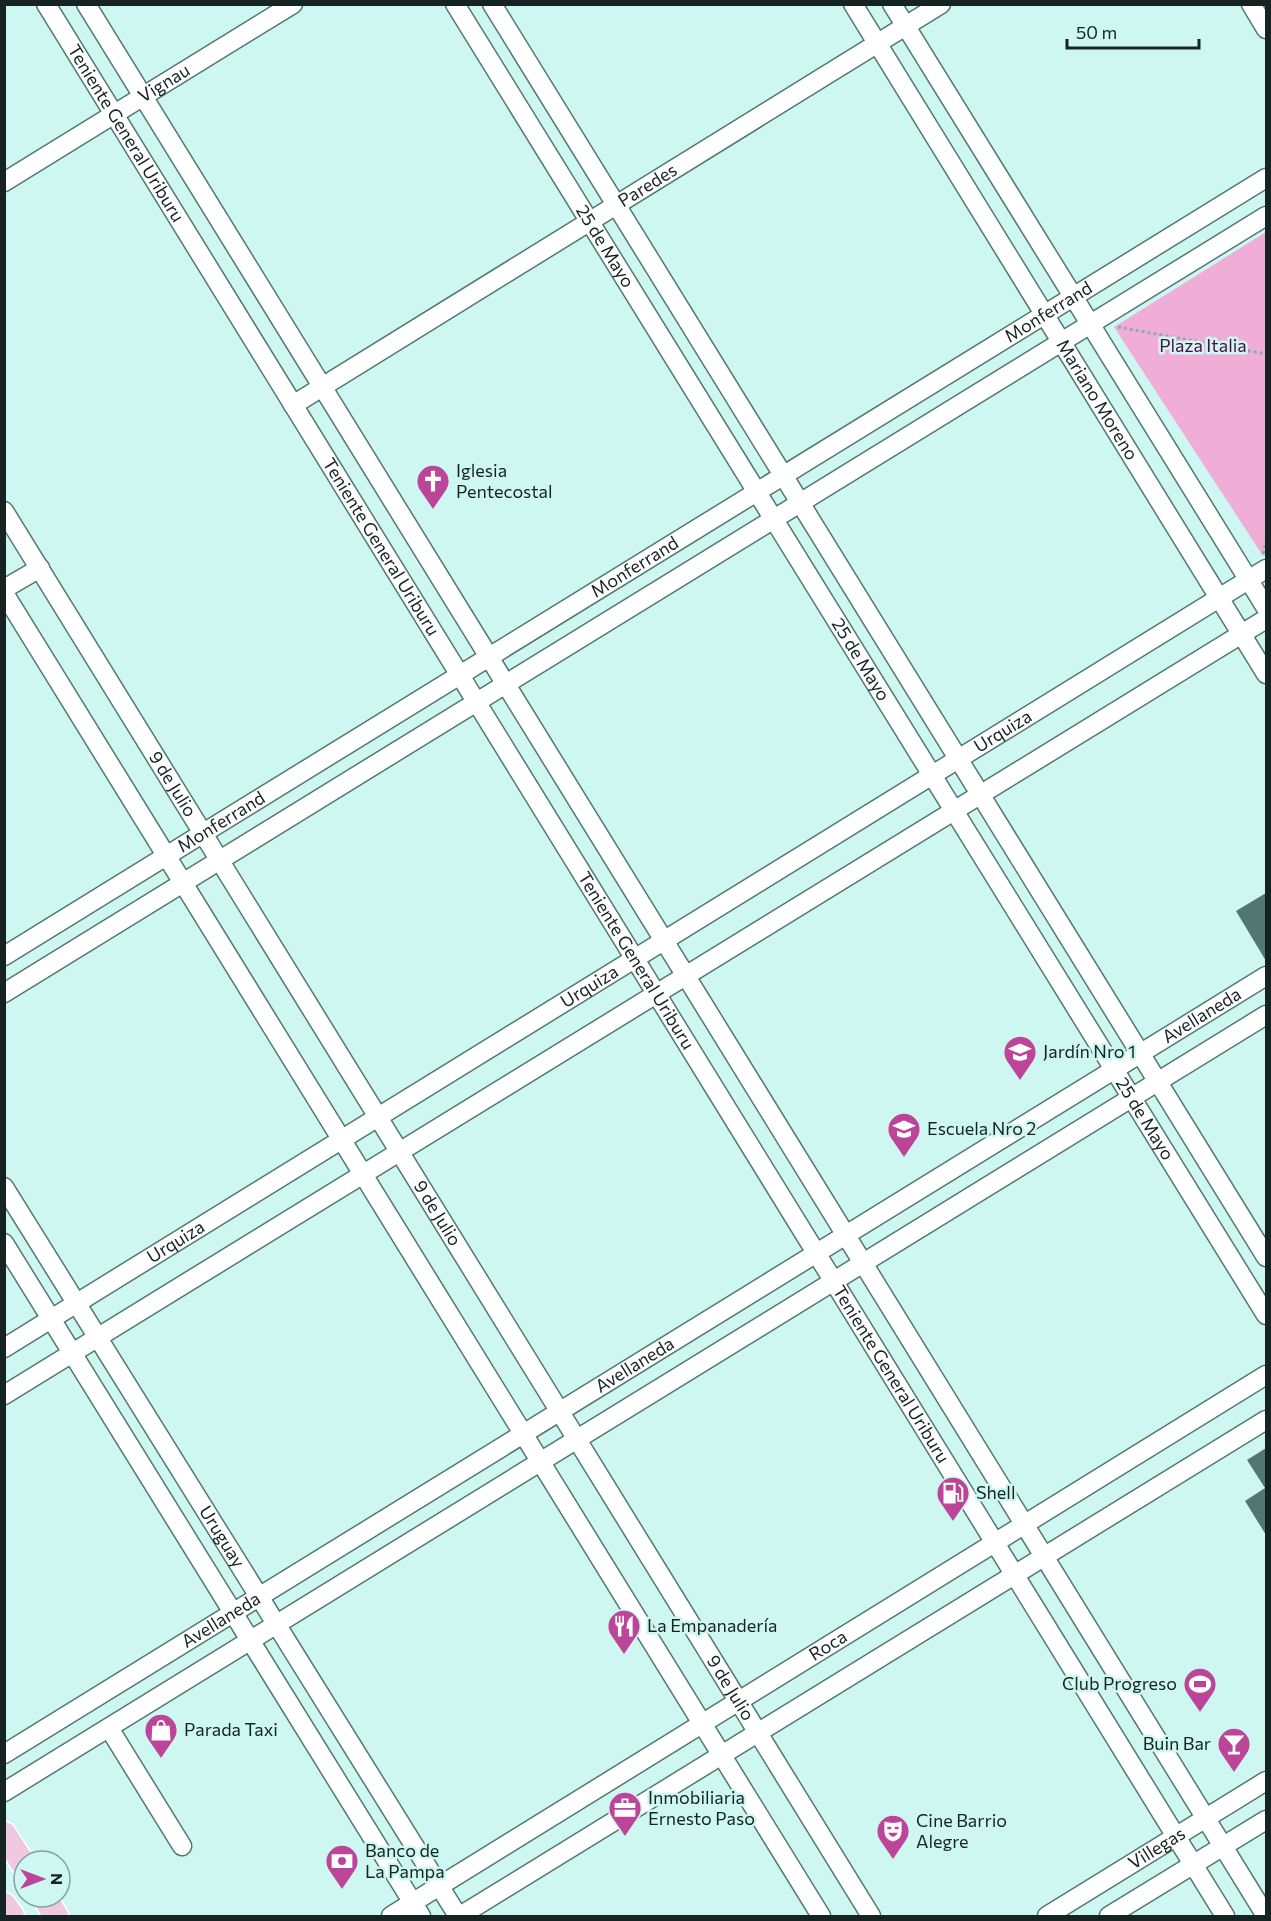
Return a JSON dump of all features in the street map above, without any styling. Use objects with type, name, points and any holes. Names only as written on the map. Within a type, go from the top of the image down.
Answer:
[{"type":"main road","points":[[4,1834],[14,1849]]},
{"type":"main road","points":[[4,1905],[12,1917]]},
{"type":"street","name":"Teniente General Uriburu","points":[[46,4],[1226,1917]]},
{"type":"street","name":"Teniente General Uriburu","points":[[86,4],[1266,1916]]},
{"type":"street","name":"Vignau","points":[[4,182],[293,4]]},
{"type":"street","name":"25 de Mayo","points":[[455,4],[1266,1316]]},
{"type":"street","name":"25 de Mayo","points":[[492,4],[1266,1257]]},
{"type":"street","name":"Mariano Moreno","points":[[853,4],[1266,674]]},
{"type":"street","name":"Mariano Moreno","points":[[892,4],[1266,608]]},
{"type":"street","name":"Paredes","points":[[293,405],[941,4]]},
{"type":"street","points":[[1251,4],[1266,29]]},
{"type":"street","name":"Monferrand","points":[[4,956],[1266,178]]},
{"type":"street","name":"Monferrand","points":[[4,993],[1266,216]]},
{"type":"street","name":"9 de Julio","points":[[4,511],[871,1917]]},
{"type":"street","name":"Urquiza","points":[[4,1348],[1249,580],[1265,562]]},
{"type":"street","points":[[40,568],[4,591],[821,1917]]},
{"type":"street","points":[[4,1395],[1266,619]]},
{"type":"street","name":"Avellaneda","points":[[4,1754],[1266,976]]},
{"type":"street","name":"Avellaneda","points":[[4,1792],[1266,1015]]},
{"type":"street","name":"Uruguay","points":[[4,1187],[459,1917]]},
{"type":"street","name":"Uruguay","points":[[4,1243],[417,1910]]},
{"type":"street","name":"Roca","points":[[391,1917],[417,1910],[439,1887],[1266,1375]]},
{"type":"street","name":"Roca","points":[[459,1917],[1266,1420]]},
{"type":"street","points":[[109,1728],[182,1846]]},
{"type":"street","name":"Villegas","points":[[1047,1917],[1266,1781]]},
{"type":"street","name":"Villegas","points":[[1109,1917],[1266,1820]]},
{"type":"path","points":[[1114,327],[1266,354]]},
{"type":"path","points":[[1265,562],[1266,541]]},
{"type":"green space","name":"Plaza Italia","points":[[1266,232],[1266,553],[1263,556],[1114,327]]},
{"type":"building","points":[[1266,893],[1266,961],[1236,911]]},
{"type":"building","points":[[1266,1448],[1266,1535],[1245,1501],[1265,1488],[1247,1460]]},
{"type":"place","name":"Iglesia Pentecostal","points":[[433,510]]},
{"type":"place","name":"Jardín Nro 1","points":[[1020,1081]]},
{"type":"place","name":"Escuela Nro 2","points":[[904,1158]]},
{"type":"place","name":"Shell","points":[[953,1522]]},
{"type":"place","name":"La Empanadería","points":[[624,1655]]},
{"type":"place","name":"Club Progreso","points":[[1200,1713]]},
{"type":"place","name":"Parada Taxi","points":[[161,1759]]},
{"type":"place","name":"Buin Bar","points":[[1234,1773]]},
{"type":"place","name":"Inmobiliaria Ernesto Paso","points":[[625,1837]]},
{"type":"place","name":"Cine Barrio Alegre","points":[[893,1860]]},
{"type":"place","name":"Banco de La Pampa","points":[[342,1890]]}]
